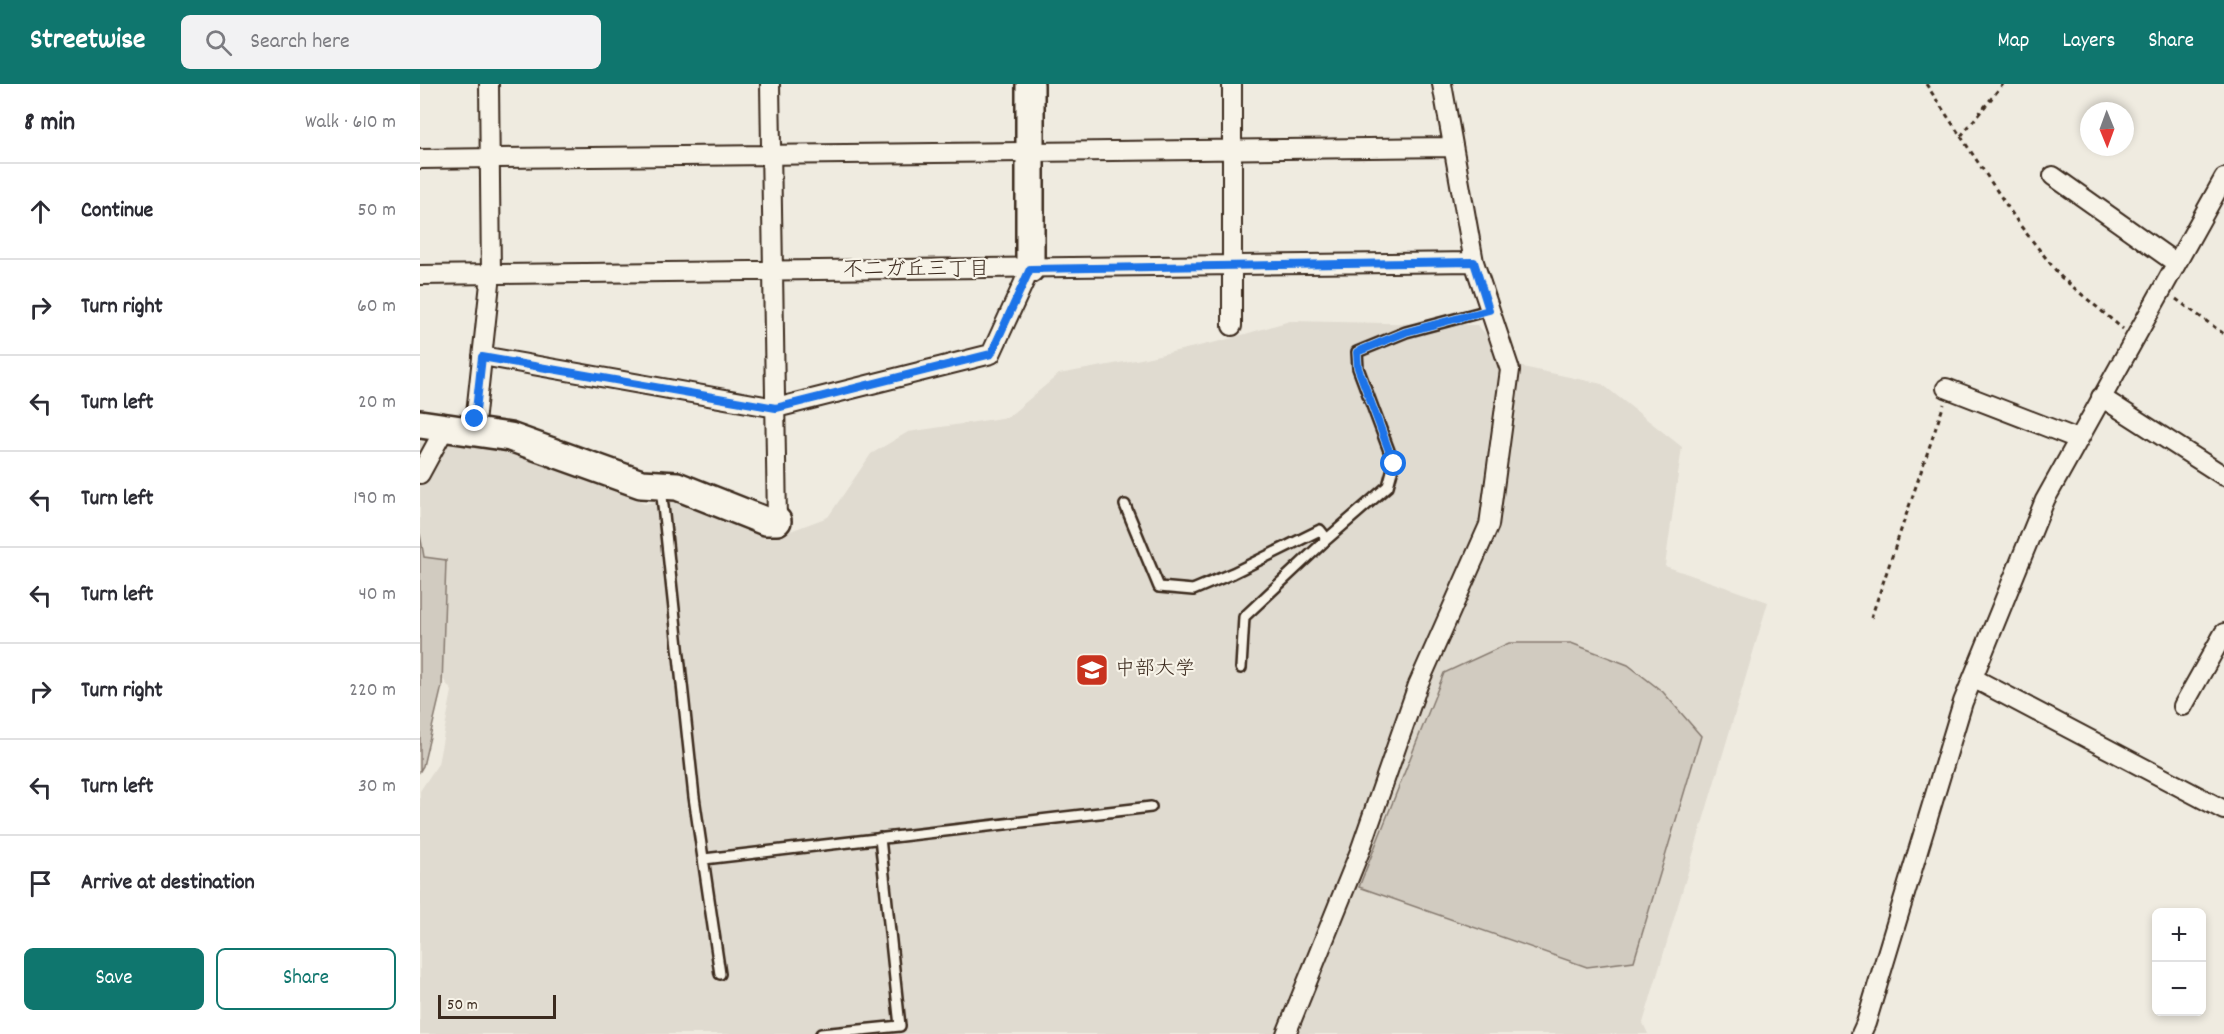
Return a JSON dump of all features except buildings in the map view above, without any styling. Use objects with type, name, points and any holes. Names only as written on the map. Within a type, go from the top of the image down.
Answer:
[{"type":"street","points":[[474,432],[491,274],[489,84]]},
{"type":"street","points":[[420,474],[433,426],[510,437],[641,484],[677,486],[765,521],[777,521],[770,84]]},
{"type":"street","points":[[482,357],[776,408],[991,354],[1030,269],[1030,84]]},
{"type":"street","points":[[1232,84],[1232,326]]},
{"type":"street","points":[[1286,1034],[1360,851],[1418,685],[1489,525],[1510,370],[1474,262],[1442,84]]},
{"type":"street","points":[[420,159],[1452,147]]},
{"type":"street","points":[[2053,176],[2176,263]]},
{"type":"street","points":[[1861,1034],[1963,702],[2045,500],[2224,179]]},
{"type":"street","points":[[420,275],[1474,262]]},
{"type":"street","points":[[1947,388],[2078,439]]},
{"type":"street","points":[[2101,397],[2224,476]]},
{"type":"street","points":[[2183,706],[2224,633]]},
{"type":"street","points":[[1973,678],[2224,810]]},
{"type":"lane","points":[[1241,669],[1244,617],[1327,539],[1388,486],[1394,464],[1358,368],[1357,352],[1406,332],[1489,310]]},
{"type":"lane","points":[[660,485],[694,797],[720,974]]},
{"type":"lane","points":[[1125,505],[1159,587],[1193,590],[1320,530],[1327,539]]},
{"type":"lane","points":[[704,859],[1151,807]]},
{"type":"lane","points":[[821,1034],[900,1026],[880,838]]},
{"type":"path","points":[[1926,84],[2019,224],[2061,277],[2134,338]]},
{"type":"path","points":[[1961,135],[2003,84]]},
{"type":"path","points":[[2162,289],[2224,334]]},
{"type":"path","points":[[1871,618],[1947,388]]},
{"type":"shaded area","name":"中部大学","points":[[1290,321],[1477,325],[1518,366],[1602,384],[1682,447],[1665,566],[1768,602],[1643,1023],[1648,1034],[420,1034],[420,791],[438,764],[452,691],[420,649],[420,442],[509,449],[632,492],[644,504],[691,495],[763,529],[785,533],[828,517],[871,454],[908,432],[1008,417],[1059,374],[1221,341]]},
{"type":"shaded area","points":[[420,534],[424,557],[446,560],[442,686],[420,771]]},
{"type":"shaded area","points":[[1509,643],[1571,643],[1628,665],[1663,692],[1701,736],[1634,961],[1587,967],[1359,887],[1444,673]]},
{"type":"place","name":"中部大学","points":[[1092,670]]},
{"type":"district","name":"不二ガ丘三丁目","points":[[916,271]]},
{"type":"route","points":[[475,419],[482,357],[776,408],[991,354],[1030,269],[1474,262],[1489,310],[1406,332],[1357,352],[1358,368],[1394,464]]}]
